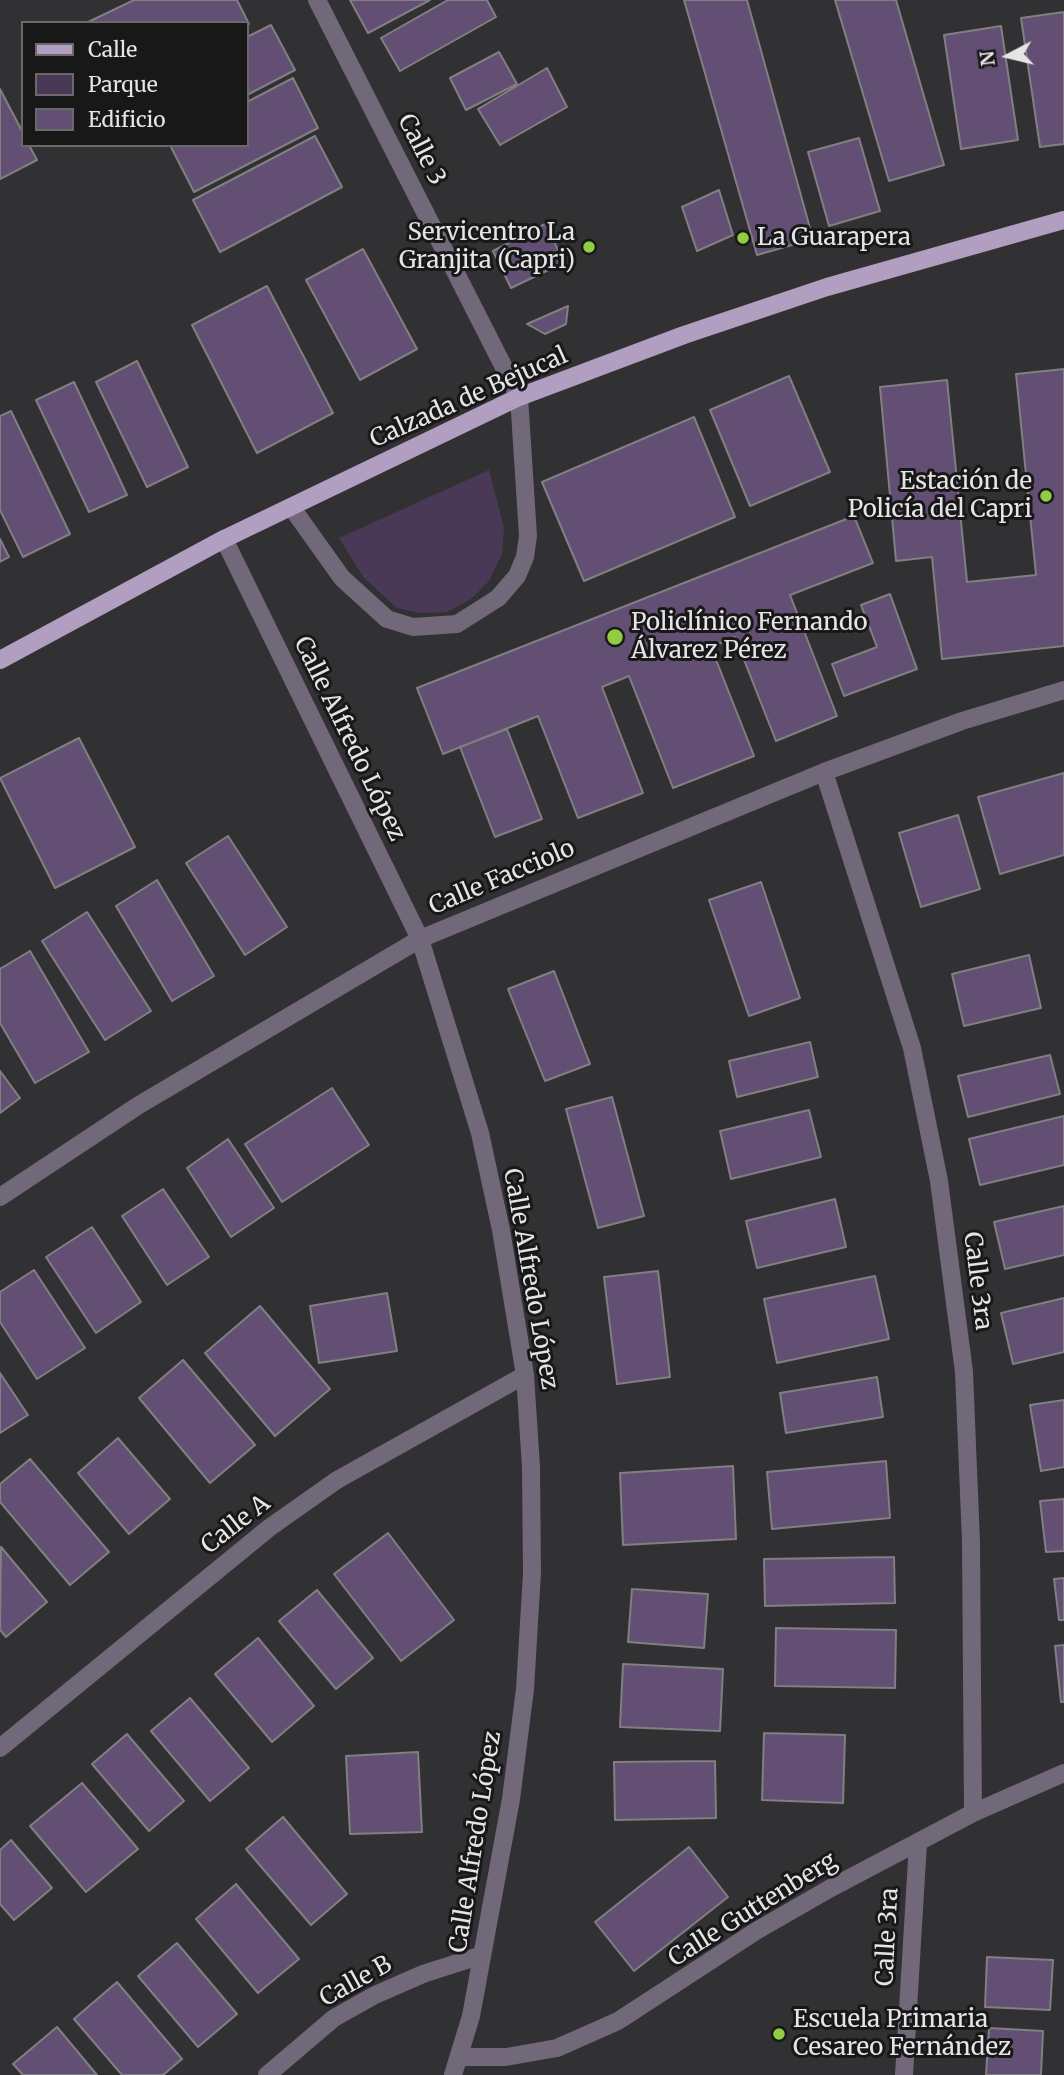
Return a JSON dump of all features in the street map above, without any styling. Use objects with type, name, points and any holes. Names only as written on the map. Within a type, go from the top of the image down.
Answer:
[{"type":"main road","name":"Calzada de Bejucal","points":[[0,660],[224,539],[519,397],[684,335],[827,287],[1064,220]]},
{"type":"street","name":"Calle 3","points":[[317,0],[519,397]]},
{"type":"street","points":[[292,508],[342,578],[387,619],[413,627],[435,628],[457,624],[498,598],[517,576],[525,557],[528,536],[519,397]]},
{"type":"street","name":"Calle Alfredo López","points":[[224,539],[420,939],[480,1133],[501,1230],[525,1375],[531,1467],[532,1573],[525,1689],[511,1799],[482,1955],[460,2057],[453,2075]]},
{"type":"street","name":"Calle Facciolo","points":[[0,1197],[139,1105],[420,939],[824,772],[962,721],[1064,690]]},
{"type":"street","name":"Calle 3ra","points":[[824,772],[912,1048],[939,1181],[964,1372],[971,1542],[974,1813]]},
{"type":"street","name":"Calle A","points":[[0,1748],[270,1528],[337,1480],[525,1375]]},
{"type":"street","name":"Calle Guttenberg","points":[[460,2057],[506,2057],[557,2048],[618,2021],[767,1925],[974,1813],[1064,1773]]},
{"type":"street","name":"Calle 3ra","points":[[904,2075],[918,1843]]},
{"type":"street","name":"Calle B","points":[[267,2075],[334,2018],[423,1974],[482,1955]]},
{"type":"green space","points":[[489,470],[504,528],[502,554],[489,581],[471,599],[447,612],[420,613],[397,608],[364,578],[339,538]]},
{"type":"building","points":[[134,0],[237,0],[248,21],[90,21]]},
{"type":"building","points":[[350,0],[430,0],[368,33]]},
{"type":"building","points":[[448,0],[487,0],[496,17],[400,71],[381,38]]},
{"type":"building","points":[[684,0],[747,0],[813,239],[757,255]]},
{"type":"building","points":[[835,0],[896,0],[944,165],[889,181]]},
{"type":"building","points":[[1064,12],[1064,144],[1040,147],[1021,18]]},
{"type":"building","points":[[271,25],[295,70],[248,94],[248,36]]},
{"type":"building","points":[[1001,26],[1018,140],[961,149],[944,35]]},
{"type":"building","points":[[499,52],[517,84],[466,110],[450,78]]},
{"type":"building","points":[[547,68],[567,107],[500,145],[478,109]]},
{"type":"building","points":[[293,78],[318,128],[194,192],[171,147],[248,147],[248,101]]},
{"type":"building","points":[[0,89],[21,129],[21,147],[30,147],[37,160],[0,179]]},
{"type":"building","points":[[315,136],[342,187],[220,252],[193,200]]},
{"type":"building","points":[[859,138],[880,211],[829,226],[808,152]]},
{"type":"building","points":[[719,190],[733,235],[697,251],[682,207]]},
{"type":"building","points":[[547,223],[563,263],[511,288],[493,251]]},
{"type":"building","points":[[363,249],[417,349],[360,380],[306,280]]},
{"type":"building","points":[[267,286],[333,413],[257,453],[192,325]]},
{"type":"building","points":[[568,306],[566,324],[545,334],[527,324]]},
{"type":"building","points":[[137,361],[188,467],[147,487],[96,382]]},
{"type":"building","points":[[1064,369],[1064,646],[942,659],[932,557],[896,561],[880,387],[947,380],[967,582],[1036,575],[1016,374]]},
{"type":"building","points":[[789,376],[830,472],[750,506],[710,410]]},
{"type":"building","points":[[74,382],[127,495],[89,512],[36,400]]},
{"type":"building","points":[[11,411],[70,534],[23,557],[0,510],[0,416]]},
{"type":"building","points":[[694,417],[735,517],[584,581],[542,482]]},
{"type":"building","points":[[854,516],[873,563],[790,595],[837,716],[776,741],[735,637],[711,647],[754,756],[673,788],[629,676],[602,687],[643,793],[578,818],[538,716],[443,754],[417,688]]},
{"type":"building","points":[[0,539],[9,557],[0,562]]},
{"type":"building","points":[[890,594],[917,669],[844,696],[832,664],[877,647],[861,605]]},
{"type":"building","points":[[507,729],[542,819],[495,837],[460,747]]},
{"type":"building","points":[[79,738],[135,847],[55,888],[0,778]]},
{"type":"building","points":[[1064,773],[1064,855],[1000,874],[978,797]]},
{"type":"building","points":[[958,815],[980,889],[921,907],[899,833]]},
{"type":"building","points":[[228,836],[287,927],[245,955],[186,863]]},
{"type":"building","points":[[157,880],[214,976],[172,1001],[116,906]]},
{"type":"building","points":[[761,882],[800,998],[749,1016],[709,900]]},
{"type":"building","points":[[87,912],[151,1011],[105,1040],[42,941]]},
{"type":"building","points":[[30,951],[89,1052],[35,1083],[0,1023],[0,969]]},
{"type":"building","points":[[1029,955],[1041,1008],[964,1026],[952,974]]},
{"type":"building","points":[[554,971],[590,1064],[545,1081],[508,989]]},
{"type":"building","points":[[810,1042],[818,1077],[737,1097],[729,1061]]},
{"type":"building","points":[[1050,1055],[1060,1094],[968,1117],[958,1076]]},
{"type":"building","points":[[0,1071],[20,1098],[0,1113]]},
{"type":"building","points":[[332,1088],[369,1145],[282,1202],[245,1144]]},
{"type":"building","points":[[612,1097],[644,1216],[598,1228],[566,1109]]},
{"type":"building","points":[[809,1110],[821,1157],[731,1179],[720,1131]]},
{"type":"building","points":[[1064,1116],[1064,1165],[980,1185],[969,1139]]},
{"type":"building","points":[[228,1139],[274,1208],[231,1237],[187,1168]]},
{"type":"building","points":[[163,1189],[209,1257],[167,1285],[122,1216]]},
{"type":"building","points":[[835,1199],[846,1247],[757,1268],[746,1221]]},
{"type":"building","points":[[1064,1206],[1064,1255],[1005,1269],[994,1222]]},
{"type":"building","points":[[92,1227],[141,1302],[96,1333],[46,1257]]},
{"type":"building","points":[[34,1270],[85,1348],[37,1379],[0,1322],[0,1292]]},
{"type":"building","points":[[658,1271],[670,1377],[617,1384],[604,1277]]},
{"type":"building","points":[[875,1276],[889,1339],[777,1363],[764,1299]]},
{"type":"building","points":[[387,1293],[397,1351],[319,1363],[310,1306]]},
{"type":"building","points":[[1064,1298],[1064,1352],[1013,1364],[1001,1313]]},
{"type":"building","points":[[260,1306],[330,1389],[275,1436],[205,1353]]},
{"type":"building","points":[[183,1360],[255,1445],[210,1483],[139,1398]]},
{"type":"building","points":[[0,1373],[28,1415],[0,1433]]},
{"type":"building","points":[[877,1377],[883,1417],[786,1433],[780,1393]]},
{"type":"building","points":[[1064,1400],[1064,1467],[1041,1471],[1030,1405]]},
{"type":"building","points":[[118,1438],[170,1499],[129,1534],[78,1473]]},
{"type":"building","points":[[30,1459],[109,1552],[70,1585],[0,1502],[0,1484]]},
{"type":"building","points":[[886,1461],[890,1518],[772,1529],[767,1472]]},
{"type":"building","points":[[733,1466],[736,1539],[623,1545],[620,1473]]},
{"type":"building","points":[[1064,1499],[1064,1551],[1046,1552],[1040,1501]]},
{"type":"building","points":[[388,1533],[454,1620],[401,1661],[334,1574]]},
{"type":"building","points":[[1,1547],[47,1602],[6,1637],[0,1630]]},
{"type":"building","points":[[894,1557],[895,1603],[765,1606],[764,1559]]},
{"type":"building","points":[[1064,1578],[1064,1620],[1059,1620],[1054,1579]]},
{"type":"building","points":[[632,1589],[708,1594],[704,1648],[628,1642]]},
{"type":"building","points":[[317,1590],[373,1658],[336,1689],[279,1621]]},
{"type":"building","points":[[776,1628],[896,1630],[895,1688],[775,1686]]},
{"type":"building","points":[[258,1638],[314,1706],[272,1742],[215,1674]]},
{"type":"building","points":[[1064,1645],[1064,1702],[1061,1702],[1055,1646]]},
{"type":"building","points":[[623,1664],[723,1669],[720,1731],[620,1727]]},
{"type":"building","points":[[190,1698],[249,1768],[210,1801],[151,1731]]},
{"type":"building","points":[[764,1733],[845,1735],[843,1803],[762,1800]]},
{"type":"building","points":[[127,1734],[184,1801],[149,1831],[92,1764]]},
{"type":"building","points":[[418,1752],[422,1832],[350,1834],[346,1756]]},
{"type":"building","points":[[715,1761],[716,1818],[615,1820],[614,1762]]},
{"type":"building","points":[[82,1783],[138,1849],[86,1892],[30,1826]]},
{"type":"building","points":[[283,1817],[347,1894],[311,1925],[246,1849]]},
{"type":"building","points":[[11,1840],[52,1888],[14,1920],[0,1904],[0,1850]]},
{"type":"building","points":[[689,1847],[728,1897],[634,1971],[595,1922]]},
{"type":"building","points":[[236,1884],[299,1959],[258,1993],[196,1919]]},
{"type":"building","points":[[177,1943],[237,2014],[198,2047],[138,1976]]},
{"type":"building","points":[[987,1957],[1053,1960],[1050,2010],[985,2007]]},
{"type":"building","points":[[117,1982],[182,2059],[163,2075],[122,2075],[74,2019]]},
{"type":"building","points":[[57,2027],[97,2075],[23,2075],[13,2064]]},
{"type":"building","points":[[989,2028],[1043,2031],[1041,2075],[986,2075]]},
{"type":"place","name":"La Guarapera","points":[[743,238]]},
{"type":"place","name":"Servicentro La Granjita (Capri)","points":[[589,247]]},
{"type":"place","name":"Estación de Policía del Capri","points":[[1046,496]]},
{"type":"place","name":"Policlínico Fernando Álvarez Pérez","points":[[615,637]]},
{"type":"place","name":"Escuela Primaria Cesareo Fernández","points":[[779,2034]]}]
